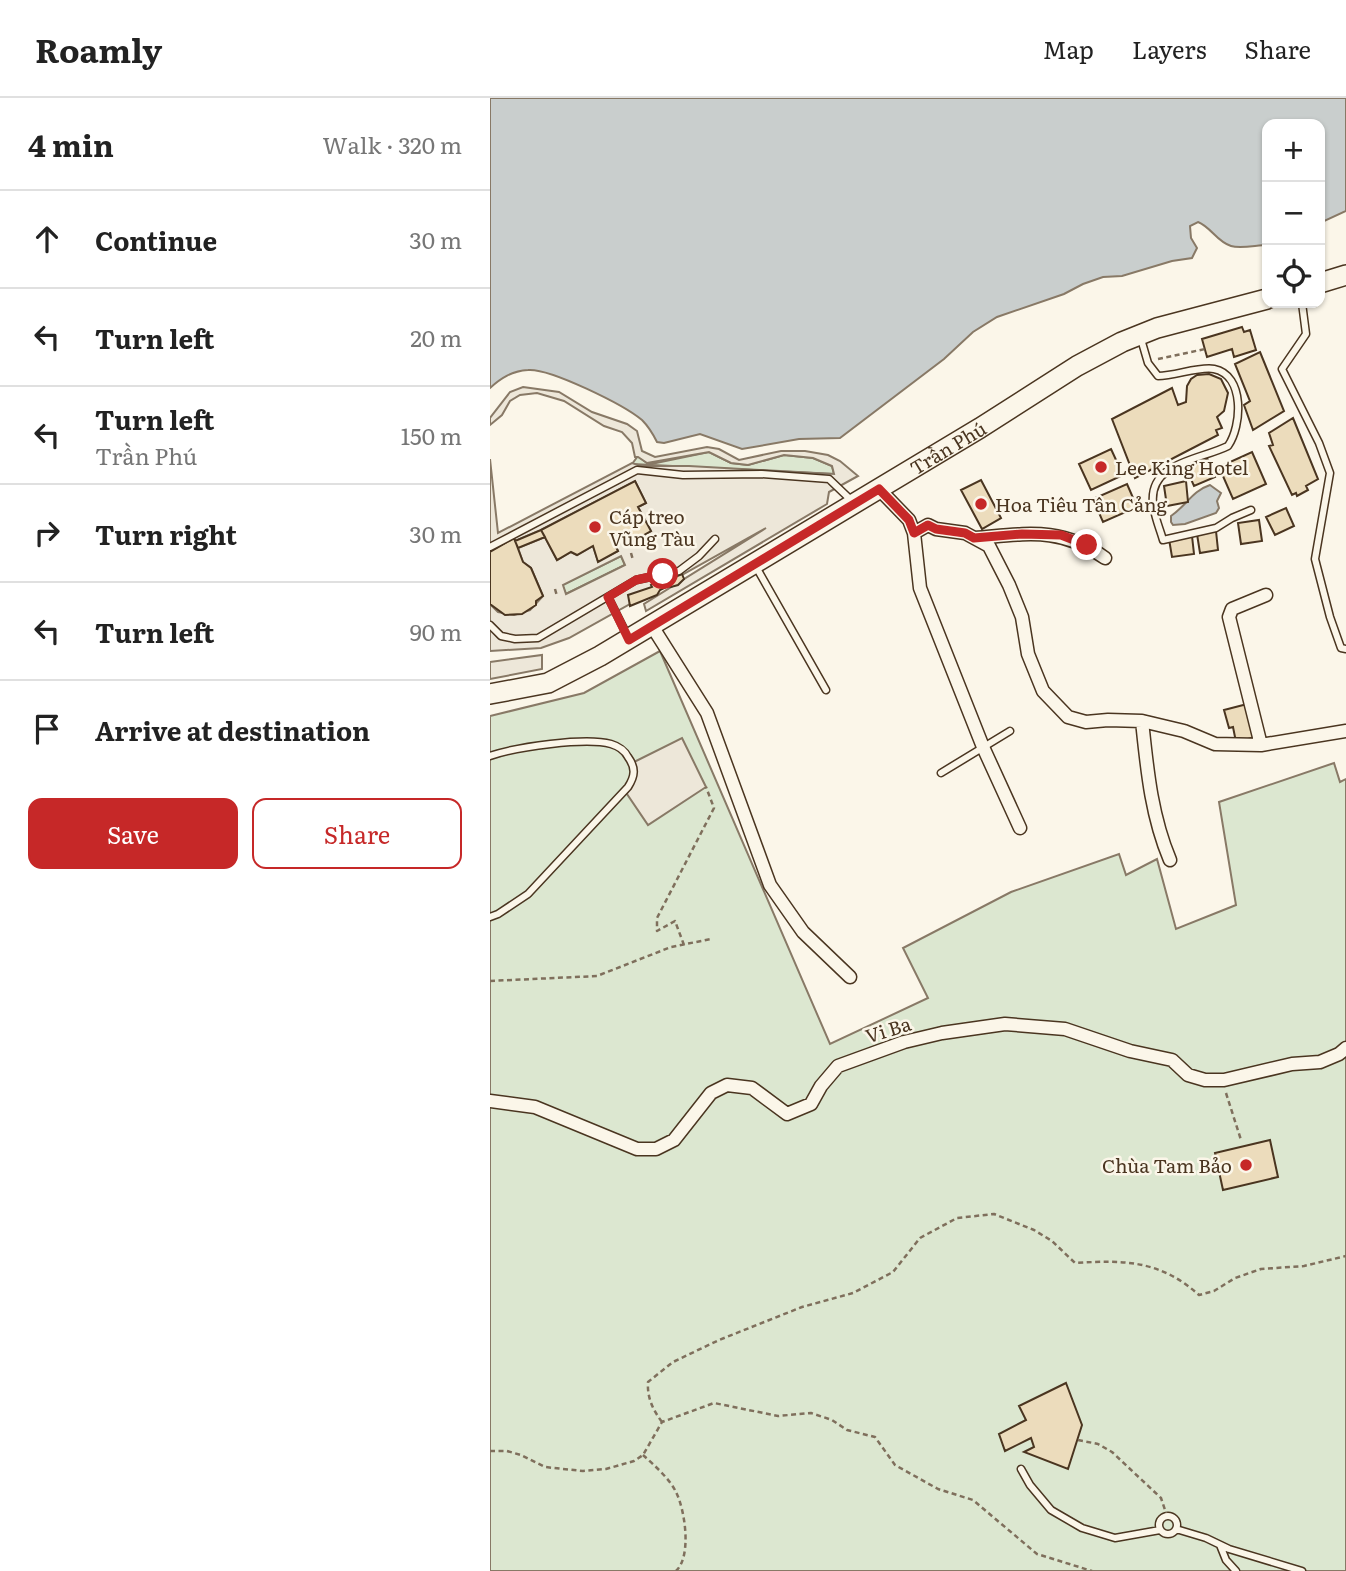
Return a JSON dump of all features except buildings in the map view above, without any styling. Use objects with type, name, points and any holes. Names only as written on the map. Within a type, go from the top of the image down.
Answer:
[{"type":"main road","points":[[1325,281],[1346,275]]},
{"type":"main road","name":"Trần Phú","points":[[490,694],[548,682],[629,640],[980,428],[1077,366],[1140,334],[1262,300]]},
{"type":"street","points":[[879,489],[909,520],[914,533],[920,588],[983,747],[1020,828]]},
{"type":"street","points":[[914,533],[928,525],[936,529],[965,533],[989,546],[1022,617],[1028,654],[1043,691],[1068,717],[1086,722],[1142,721],[1184,731],[1215,744],[1261,745],[1346,731]]},
{"type":"street","points":[[974,538],[1022,534],[1061,535],[1087,545],[1105,558]]},
{"type":"street","points":[[1261,745],[1229,617],[1232,609],[1266,594]]},
{"type":"street","points":[[652,626],[707,713],[770,885],[803,932],[850,977]]},
{"type":"street","points":[[1142,721],[1148,778],[1158,832],[1170,860]]},
{"type":"street","name":"Vi Ba","points":[[490,1101],[534,1107],[637,1149],[656,1149],[674,1140],[711,1093],[727,1085],[752,1088],[787,1114],[811,1104],[821,1086],[838,1066],[904,1042],[955,1031],[1005,1024],[1065,1028],[1130,1051],[1171,1060],[1188,1074],[1205,1080],[1224,1080],[1292,1064],[1320,1062],[1346,1048]]},
{"type":"lane","points":[[1303,308],[1306,334],[1282,369],[1320,443],[1330,473],[1315,559],[1330,617],[1341,648],[1346,649]]},
{"type":"lane","points":[[1140,334],[1148,363],[1158,376],[1210,368],[1218,370],[1225,373],[1231,381],[1238,401],[1238,422],[1228,446],[1160,474],[1153,489],[1153,505],[1163,540],[1216,528],[1251,510]]},
{"type":"lane","points":[[490,547],[637,470],[683,475],[762,474],[829,479],[854,503]]},
{"type":"lane","points":[[490,625],[501,636],[514,639],[538,638],[636,580],[679,571],[715,539]]},
{"type":"lane","points":[[754,564],[825,690]]},
{"type":"lane","points":[[608,597],[629,640]]},
{"type":"lane","points":[[941,773],[1010,731]]},
{"type":"lane","points":[[490,756],[503,751],[576,741],[611,744],[625,751],[634,765],[634,777],[628,787],[528,894],[490,917]]},
{"type":"lane","points":[[1021,1469],[1030,1486],[1051,1510],[1082,1528],[1115,1538],[1160,1530],[1168,1534],[1176,1529]]},
{"type":"lane","points":[[1160,1530],[1160,1521],[1167,1517],[1174,1519],[1176,1529]]},
{"type":"lane","points":[[1176,1529],[1302,1571]]},
{"type":"lane","points":[[1220,1545],[1226,1560],[1236,1571]]},
{"type":"path","points":[[1148,363],[1171,355],[1205,349]]},
{"type":"path","points":[[631,553],[634,559]]},
{"type":"path","points":[[555,589],[557,596]]},
{"type":"path","points":[[684,944],[675,921],[657,931],[657,918],[714,808],[706,787]]},
{"type":"path","points":[[490,981],[597,976],[639,958],[684,944],[712,939]]},
{"type":"path","points":[[1226,1093],[1241,1140]]},
{"type":"path","points":[[662,1422],[653,1410],[647,1392],[648,1382],[673,1363],[762,1322],[853,1293],[893,1272],[920,1238],[957,1218],[994,1214],[1034,1230],[1052,1241],[1075,1263],[1132,1262],[1169,1272],[1199,1295],[1214,1291],[1236,1278],[1261,1269],[1304,1266],[1346,1256]]},
{"type":"path","points":[[490,1451],[507,1451],[522,1455],[545,1467],[583,1471],[606,1469],[634,1461],[643,1455],[662,1422],[714,1403],[778,1416],[811,1413],[832,1420],[847,1430],[875,1437],[895,1465],[938,1489],[973,1500],[1037,1554],[1092,1571]]},
{"type":"path","points":[[1078,1440],[1098,1444],[1119,1459],[1161,1498],[1167,1517]]},
{"type":"path","points":[[643,1455],[676,1491],[684,1520],[686,1550],[680,1568],[676,1571]]},
{"type":"green space","points":[[709,452],[731,463],[748,465],[784,455],[813,458],[832,466],[834,474],[632,464],[638,456],[647,463],[656,463]]},
{"type":"green space","points":[[621,556],[625,565],[566,594],[562,585]]},
{"type":"green space","points":[[660,651],[830,1044],[928,998],[903,948],[1011,892],[1119,854],[1126,875],[1157,859],[1176,929],[1236,905],[1219,802],[1334,763],[1340,782],[1346,779],[1346,1571],[490,1571],[490,716],[584,693]]},
{"type":"shaded area","points":[[490,98],[1346,98],[1346,211],[1325,221],[1325,119],[1262,119],[1262,245],[1231,246],[1198,222],[1190,226],[1191,238],[1197,248],[1192,258],[1122,276],[1103,277],[1064,294],[997,317],[973,332],[944,359],[840,438],[799,439],[742,449],[700,434],[664,443],[657,442],[644,422],[633,413],[553,375],[528,370],[517,372],[490,388]]},
{"type":"shaded area","points":[[523,387],[559,392],[592,412],[627,424],[637,431],[642,451],[655,457],[707,447],[719,449],[739,460],[781,451],[805,451],[828,455],[858,476],[829,492],[827,504],[646,611],[644,604],[766,528],[569,638],[541,648],[490,651],[490,604],[498,612],[514,615],[530,610],[543,596],[531,568],[523,562],[518,548],[545,537],[557,560],[571,552],[577,555],[593,546],[598,561],[618,551],[611,536],[622,532],[628,543],[651,531],[638,507],[646,503],[635,481],[541,530],[515,541],[513,538],[490,552],[490,459],[498,533],[632,463],[641,466],[834,474],[832,466],[813,458],[784,455],[748,465],[731,463],[709,452],[647,463],[635,457],[632,443],[622,432],[604,426],[564,401],[537,393],[520,395],[510,401],[502,415],[490,425],[490,418],[510,392]],"holes":[[[621,556],[625,565],[566,594],[563,585]]]},
{"type":"shaded area","points":[[1210,485],[1221,493],[1216,513],[1185,524],[1173,525],[1171,516],[1199,491]]},
{"type":"shaded area","points":[[542,655],[542,669],[490,679],[490,662]]},
{"type":"shaded area","points":[[682,738],[706,787],[648,825],[627,794],[634,762]]},
{"type":"place","name":"Lee King Hotel","points":[[1101,467]]},
{"type":"place","name":"Hoa Tiêu Tân Cảng","points":[[981,504]]},
{"type":"place","name":"Cáp treo Vũng Tàu","points":[[595,527]]},
{"type":"place","name":"Chùa Tam Bảo","points":[[1246,1165]]},
{"type":"route","points":[[663,574],[636,580],[608,597],[629,640],[879,489],[909,520],[914,533],[928,525],[936,529],[965,533],[974,538],[1022,534],[1061,535],[1087,545]]}]
